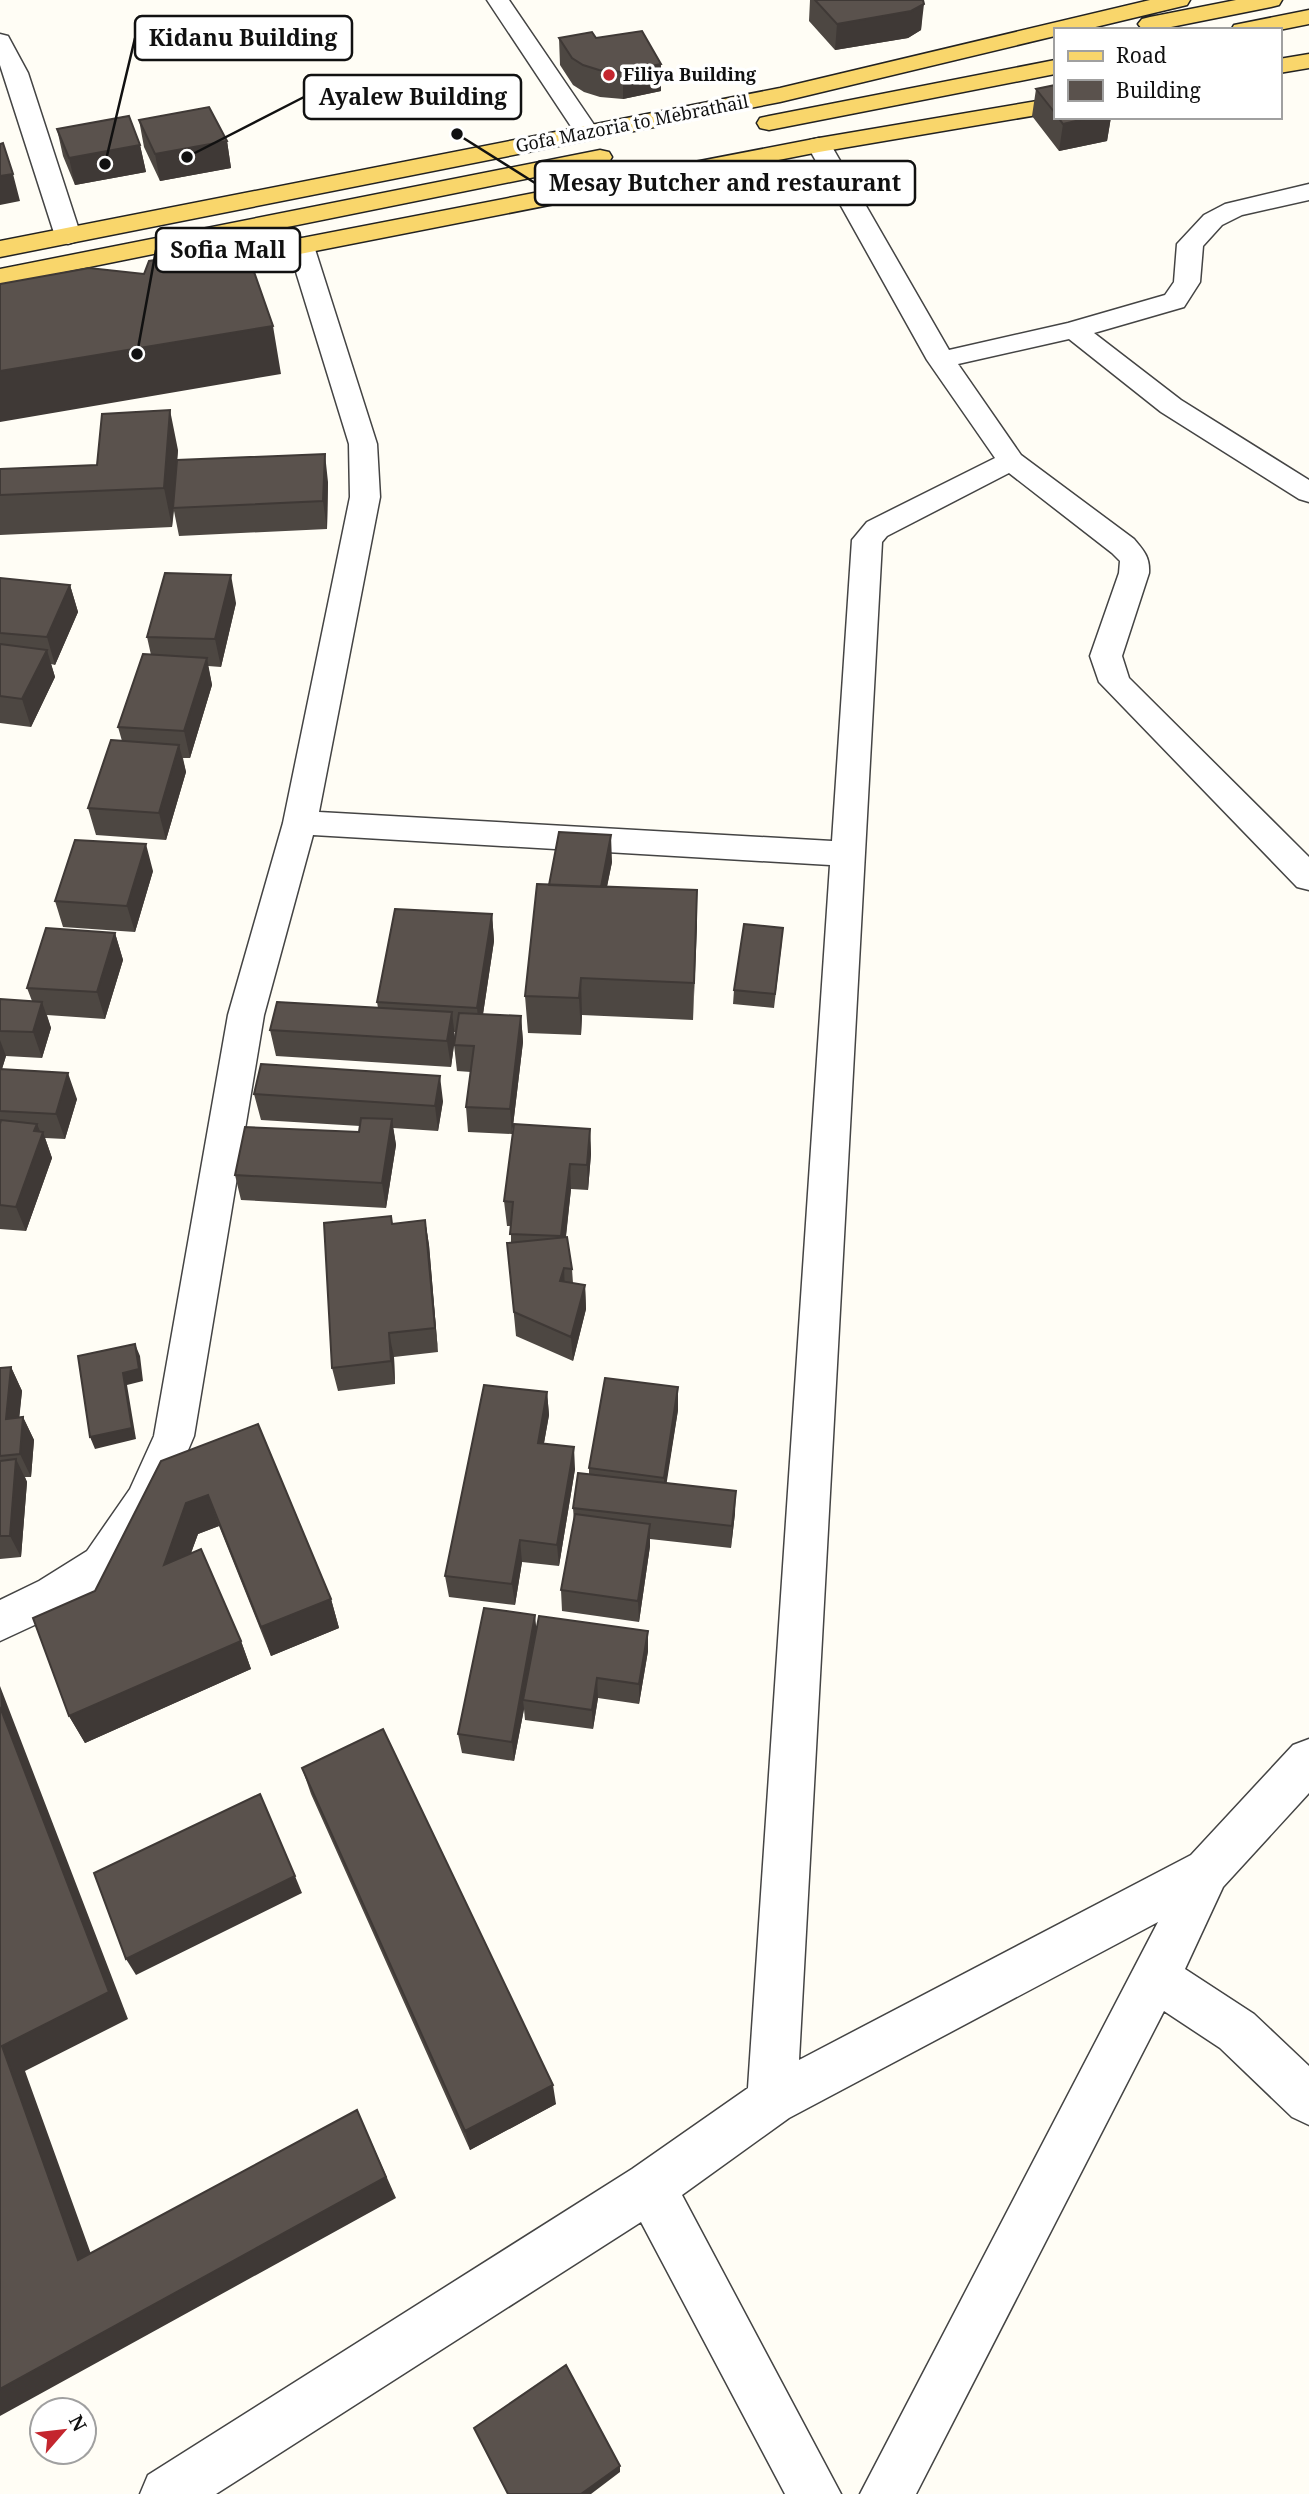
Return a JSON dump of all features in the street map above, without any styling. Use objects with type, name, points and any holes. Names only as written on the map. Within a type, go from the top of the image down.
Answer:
[{"type":"main road","name":"Gofa Mazoria to Mebrathail","points":[[1061,28],[1179,0]]},
{"type":"main road","points":[[1128,28],[1271,0]]},
{"type":"main road","points":[[1252,28],[1309,17]]},
{"type":"main road","name":"Gofa Mazoria to Mebrathail","points":[[0,249],[780,95],[1054,30]]},
{"type":"main road","points":[[1281,47],[1309,41]]},
{"type":"main road","points":[[780,95],[1054,42]]},
{"type":"main road","points":[[1281,66],[1309,61]]},
{"type":"main road","points":[[741,129],[1054,67]]},
{"type":"main road","points":[[886,134],[1054,96]]},
{"type":"main road","points":[[178,270],[819,145],[1054,105]]},
{"type":"main road","points":[[0,277],[618,154]]},
{"type":"street","points":[[498,0],[587,132]]},
{"type":"street","points":[[0,41],[16,73],[68,236]]},
{"type":"street","points":[[819,145],[941,360],[1011,461],[1123,545],[1135,560],[1134,573],[1106,656],[1115,682],[1309,878]]},
{"type":"street","points":[[941,360],[1074,330],[1175,301],[1187,282],[1191,244],[1213,220],[1234,209],[1309,192]]},
{"type":"street","points":[[0,1621],[54,1595],[102,1565],[146,1501],[174,1436],[246,1015],[300,823],[365,497],[363,444],[301,246]]},
{"type":"street","points":[[1074,330],[1171,405],[1309,493]]},
{"type":"street","points":[[772,2101],[867,540],[877,529],[1011,461]]},
{"type":"street","points":[[300,823],[849,854]]},
{"type":"street","points":[[887,2494],[1156,1978],[1208,1871],[1309,1760]]},
{"type":"street","points":[[167,2494],[650,2187],[772,2101],[1208,1871]]},
{"type":"street","points":[[1156,1978],[1237,2031],[1309,2100]]},
{"type":"street","points":[[650,2187],[814,2494]]},
{"type":"building","points":[[815,0],[923,0],[924,4],[911,11],[837,24]]},
{"type":"building","points":[[642,31],[661,64],[623,72],[599,70],[583,65],[572,58],[559,38],[592,32],[596,38]]},
{"type":"building","points":[[1054,85],[1054,112],[1036,89]]},
{"type":"building","points":[[209,107],[227,141],[155,154],[139,120]]},
{"type":"building","points":[[129,116],[140,145],[69,158],[57,129]]},
{"type":"building","points":[[1059,119],[1084,119],[1063,124]]},
{"type":"building","points":[[3,143],[13,174],[0,176],[0,144]]},
{"type":"building","points":[[245,246],[273,326],[0,371],[0,284],[89,268],[144,274],[149,261]]},
{"type":"building","points":[[170,410],[164,488],[0,495],[0,469],[97,465],[102,414]]},
{"type":"building","points":[[325,454],[323,501],[173,508],[177,460]]},
{"type":"building","points":[[165,573],[231,575],[215,639],[147,637]]},
{"type":"building","points":[[0,578],[70,585],[47,637],[0,633]]},
{"type":"building","points":[[0,644],[47,650],[22,699],[0,696]]},
{"type":"building","points":[[143,654],[207,658],[184,731],[118,727]]},
{"type":"building","points":[[111,740],[179,745],[159,813],[88,808]]},
{"type":"building","points":[[559,832],[611,835],[601,887],[549,885]]},
{"type":"building","points":[[75,840],[146,844],[127,906],[55,901]]},
{"type":"building","points":[[537,884],[697,890],[694,983],[581,978],[579,998],[525,996]]},
{"type":"building","points":[[395,909],[492,914],[477,1008],[377,1002]]},
{"type":"building","points":[[744,924],[783,928],[775,994],[734,990]]},
{"type":"building","points":[[46,928],[115,933],[97,992],[27,988]]},
{"type":"building","points":[[0,999],[42,1002],[33,1032],[0,1031]]},
{"type":"building","points":[[277,1002],[452,1012],[447,1041],[270,1030]]},
{"type":"building","points":[[459,1013],[521,1016],[510,1109],[466,1107],[474,1046],[454,1045]]},
{"type":"building","points":[[261,1064],[440,1076],[435,1106],[254,1094]]},
{"type":"building","points":[[0,1069],[68,1073],[56,1114],[0,1111]]},
{"type":"building","points":[[361,1118],[392,1119],[382,1183],[235,1175],[245,1127],[359,1132]]},
{"type":"building","points":[[1,1120],[37,1124],[34,1131],[43,1132],[16,1207],[0,1205]]},
{"type":"building","points":[[514,1124],[590,1129],[587,1165],[570,1164],[561,1236],[510,1234],[513,1202],[504,1201]]},
{"type":"building","points":[[391,1216],[392,1224],[425,1220],[435,1328],[389,1333],[391,1361],[332,1368],[324,1223]]},
{"type":"building","points":[[567,1237],[572,1269],[564,1268],[560,1281],[585,1285],[571,1337],[514,1312],[507,1243]]},
{"type":"building","points":[[135,1344],[139,1369],[123,1373],[132,1428],[90,1437],[78,1356]]},
{"type":"building","points":[[11,1367],[6,1419],[23,1417],[20,1454],[0,1456],[0,1368]]},
{"type":"building","points":[[605,1378],[678,1387],[664,1478],[589,1468]]},
{"type":"building","points":[[484,1385],[547,1392],[538,1443],[574,1447],[557,1545],[520,1540],[512,1584],[445,1576]]},
{"type":"building","points":[[258,1424],[331,1599],[261,1627],[208,1495],[186,1503],[164,1565],[201,1549],[241,1641],[69,1716],[33,1618],[95,1591],[161,1461]]},
{"type":"building","points":[[16,1459],[10,1536],[0,1536],[0,1461]]},
{"type":"building","points":[[578,1473],[736,1491],[732,1526],[573,1508]]},
{"type":"building","points":[[575,1514],[650,1524],[638,1601],[561,1590]]},
{"type":"building","points":[[484,1608],[535,1615],[512,1742],[458,1734]]},
{"type":"building","points":[[539,1616],[648,1631],[639,1684],[597,1678],[592,1710],[523,1700]]},
{"type":"building","points":[[0,1707],[109,1992],[2,2046],[78,2260],[357,2110],[386,2177],[0,2389]]},
{"type":"building","points":[[383,1729],[553,2085],[465,2131],[302,1768]]},
{"type":"building","points":[[260,1794],[295,1876],[126,1959],[94,1873]]},
{"type":"building","points":[[566,2365],[620,2466],[581,2494],[508,2494],[474,2428]]},
{"type":"place","name":"Filiya Building","points":[[609,75]]},
{"type":"place","name":"Mesay Butcher and restaurant","points":[[457,134]]},
{"type":"place","name":"Ayalew Building","points":[[187,157]]},
{"type":"place","name":"Kidanu Building","points":[[105,164]]},
{"type":"place","name":"Sofia Mall","points":[[137,354]]}]
